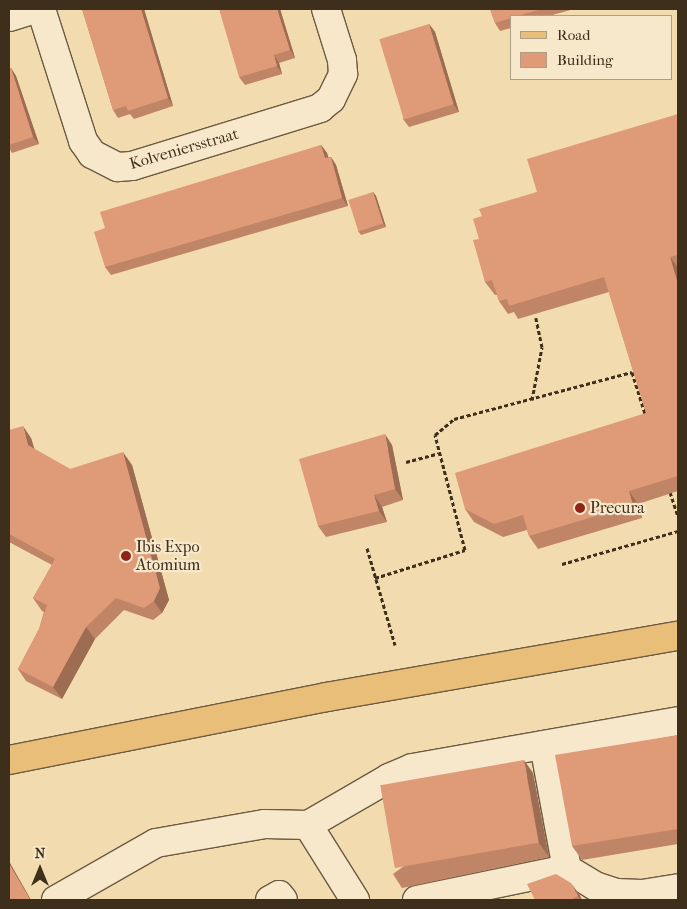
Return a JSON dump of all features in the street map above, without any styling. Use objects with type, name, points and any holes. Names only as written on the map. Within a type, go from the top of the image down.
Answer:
[{"type":"main road","points":[[9,760],[337,696],[678,636]]},
{"type":"street","points":[[9,17],[36,9]]},
{"type":"street","name":"Kolveniersstraat","points":[[41,9],[83,141],[92,154],[105,163],[118,167],[132,166],[311,110],[331,99],[343,74],[342,60],[326,9]]},
{"type":"street","points":[[56,900],[156,843],[265,824],[308,825],[412,768],[678,721]]},
{"type":"street","points":[[544,745],[567,869]]},
{"type":"street","points":[[308,825],[355,900]]},
{"type":"street","points":[[417,900],[567,869],[595,886],[616,893],[642,894],[678,888]]},
{"type":"street","points":[[270,900],[279,895],[283,900]]},
{"type":"path","points":[[532,400],[542,346],[536,318]]},
{"type":"path","points":[[375,578],[465,550],[434,435],[454,419],[532,400],[632,372],[649,426]]},
{"type":"path","points":[[406,462],[439,452]]},
{"type":"path","points":[[670,489],[678,516]]},
{"type":"path","points":[[562,564],[678,531]]},
{"type":"path","points":[[367,548],[395,645]]},
{"type":"building","points":[[82,9],[141,9],[168,98],[128,111],[126,106],[113,110]]},
{"type":"building","points":[[219,9],[277,9],[290,50],[274,55],[277,66],[239,77]]},
{"type":"building","points":[[490,9],[542,9],[521,15],[510,15],[510,18],[495,23]]},
{"type":"building","points":[[429,24],[454,104],[404,120],[379,39]]},
{"type":"building","points":[[11,68],[33,137],[9,145],[9,69]]},
{"type":"building","points":[[678,114],[678,255],[670,257],[678,284],[678,476],[629,491],[633,505],[529,536],[523,515],[494,524],[465,509],[455,473],[646,413],[604,277],[509,306],[507,299],[499,301],[492,280],[485,282],[473,240],[479,239],[473,219],[482,216],[479,209],[537,192],[527,159]]},
{"type":"building","points":[[321,145],[325,158],[331,157],[342,198],[105,267],[94,232],[105,228],[100,212]]},
{"type":"building","points":[[373,192],[383,223],[358,231],[348,200]]},
{"type":"building","points":[[23,426],[28,445],[70,469],[123,452],[160,588],[154,601],[144,608],[116,598],[86,627],[53,687],[18,669],[39,629],[47,605],[33,598],[55,559],[9,534],[9,430]]},
{"type":"building","points":[[385,434],[395,489],[374,495],[379,511],[318,526],[299,459]]},
{"type":"building","points":[[678,735],[678,829],[572,846],[555,755]]},
{"type":"building","points":[[524,760],[539,843],[395,868],[380,785]]},
{"type":"building","points":[[9,864],[30,900],[9,900]]},
{"type":"building","points":[[556,874],[571,883],[578,896],[570,900],[535,900],[527,884]]},
{"type":"place","name":"Precura","points":[[580,508]]},
{"type":"place","name":"Ibis Expo Atomium","points":[[126,556]]}]
